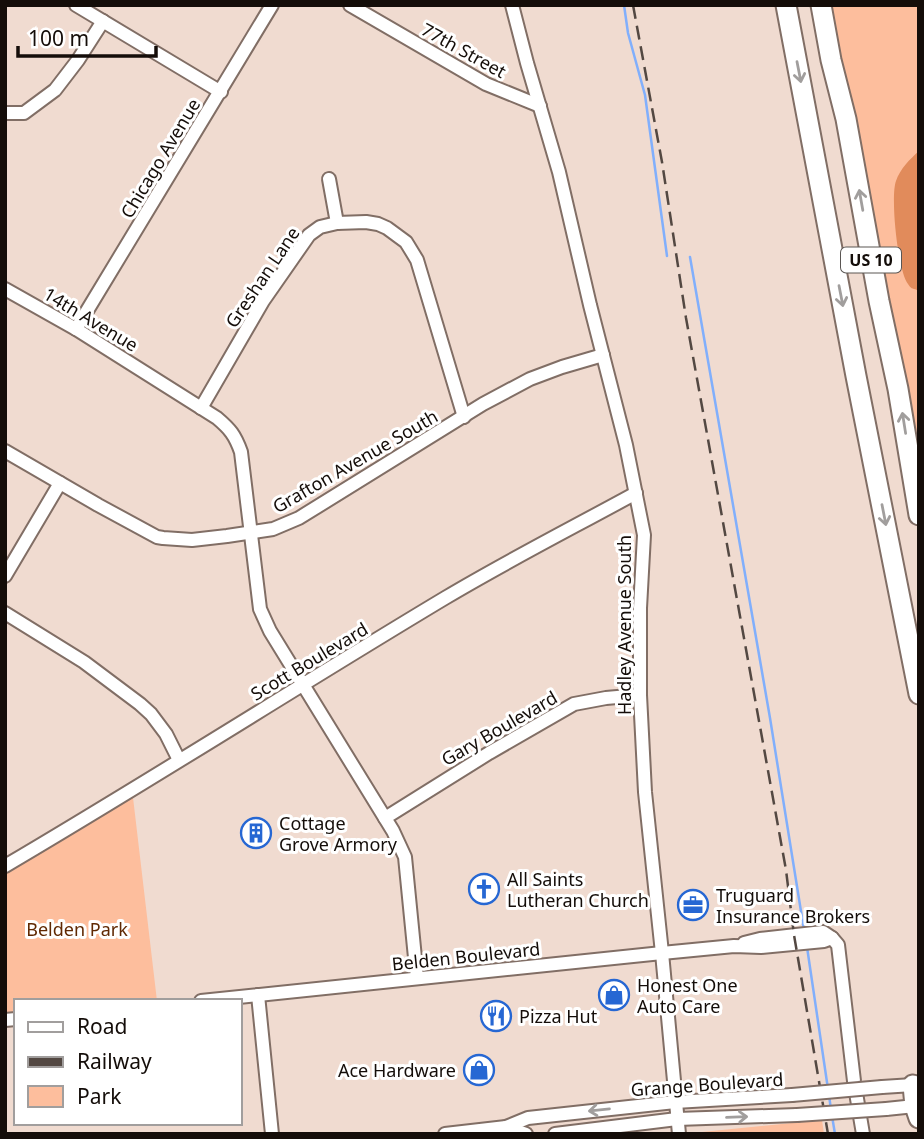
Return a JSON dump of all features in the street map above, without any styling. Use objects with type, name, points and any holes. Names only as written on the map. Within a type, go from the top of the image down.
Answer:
[{"type":"highway","name":"US 10","points":[[786,5],[919,694]]},
{"type":"highway","name":"US 10","points":[[821,5],[898,389],[919,515]]},
{"type":"highway","points":[[913,1085],[917,1112]]},
{"type":"street","points":[[76,5],[220,92]]},
{"type":"street","name":"Chicago Avenue","points":[[76,329],[272,5]]},
{"type":"street","name":"77th Street","points":[[350,5],[486,84],[540,106]]},
{"type":"street","name":"Hadley Avenue South","points":[[512,5],[559,172],[626,446],[644,535],[640,608],[640,695],[645,792],[679,1134]]},
{"type":"street","points":[[5,113],[24,113],[55,90],[103,21]]},
{"type":"street","points":[[329,179],[337,223]]},
{"type":"street","name":"Greshan Lane","points":[[201,408],[263,301],[309,235],[320,227],[337,223],[366,222],[387,228],[406,242],[417,260],[464,417]]},
{"type":"street","name":"14th Avenue","points":[[5,289],[76,329],[217,418],[235,436],[240,452],[260,609],[270,631],[385,818],[405,857],[417,978]]},
{"type":"street","name":"Grafton Avenue South","points":[[5,451],[157,537],[192,540],[273,529],[299,518],[483,404],[530,379],[603,355]]},
{"type":"street","points":[[5,576],[60,483]]},
{"type":"street","name":"Scott Boulevard","points":[[5,866],[447,596],[636,493]]},
{"type":"street","points":[[5,613],[84,662],[140,704],[166,733],[179,760]]},
{"type":"street","name":"Gary Boulevard","points":[[385,818],[573,704],[640,695]]},
{"type":"street","name":"Belden Boulevard","points":[[224,999],[734,946],[760,939],[823,932],[838,945],[863,1134]]},
{"type":"street","points":[[258,996],[272,1134]]},
{"type":"street","name":"Grange Boulevard","points":[[506,1130],[528,1118],[675,1102],[792,1096],[913,1085]]},
{"type":"street","name":"Grange Boulevard","points":[[555,1134],[677,1119],[886,1109],[917,1112]]},
{"type":"street","name":"Grange Boulevard","points":[[445,1134],[506,1130],[526,1134]]},
{"type":"green space","points":[[830,5],[919,5],[919,443],[865,189]]},
{"type":"green space","name":"Belden Park","points":[[132,789],[157,999],[14,999],[14,1019],[5,1020],[5,866]]},
{"type":"green space","points":[[822,1120],[824,1134],[692,1133]]},
{"type":"shaded area","points":[[919,151],[917,290],[908,284],[901,265],[894,190],[898,177]]},
{"type":"waterway","points":[[624,5],[628,33],[645,95],[667,256]]},
{"type":"waterway","points":[[690,257],[804,930]]},
{"type":"waterway","points":[[807,947],[828,1089]]},
{"type":"waterway","points":[[829,1095],[831,1110]]},
{"type":"waterway","points":[[832,1116],[835,1134]]},
{"type":"railway","points":[[633,5],[662,162],[686,318],[786,870],[794,935],[828,1134]]},
{"type":"place","name":"Cottage Grove Armory","points":[[256,833]]},
{"type":"place","name":"All Saints Lutheran Church","points":[[484,889]]},
{"type":"place","name":"Truguard Insurance Brokers","points":[[693,905]]},
{"type":"place","name":"Honest One Auto Care","points":[[614,995]]},
{"type":"place","name":"Pizza Hut","points":[[496,1016]]},
{"type":"place","name":"Ace Hardware","points":[[479,1070]]}]
